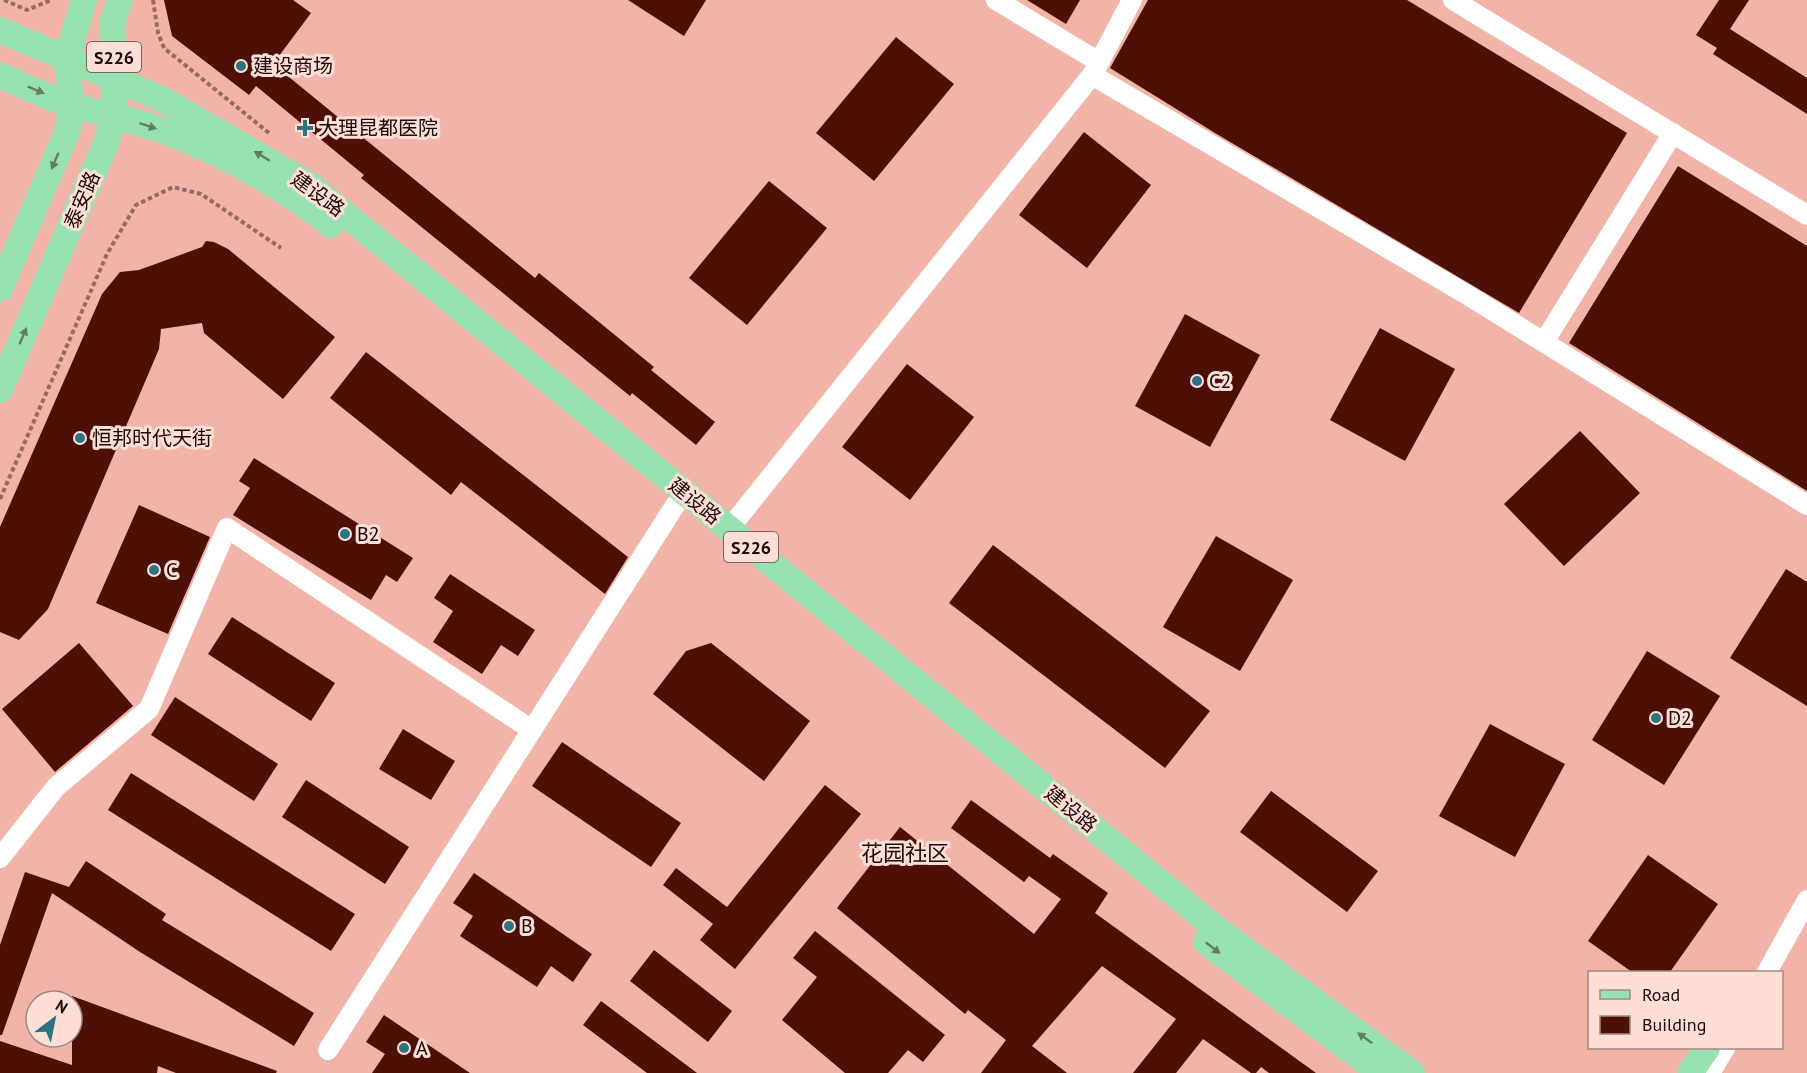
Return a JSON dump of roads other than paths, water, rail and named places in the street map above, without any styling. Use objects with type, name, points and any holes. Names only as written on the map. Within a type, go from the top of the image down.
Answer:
[{"type":"main road","name":"泰安路","points":[[0,289],[68,130],[71,105],[67,58],[84,0]]},
{"type":"main road","name":"泰安路","points":[[0,390],[107,141],[114,115],[115,77],[112,21],[120,0]]},
{"type":"main road","name":"建设路","points":[[0,30],[115,77],[162,99],[310,185],[1217,929],[1412,1073]]},
{"type":"main road","name":"建设路","points":[[0,75],[71,105],[114,115],[164,131],[241,166],[306,205],[676,504],[1213,948],[1382,1073]]},
{"type":"main road","points":[[1690,1073],[1706,1049]]},
{"type":"street","points":[[996,0],[1094,72],[1544,342],[1807,506]]},
{"type":"street","points":[[729,529],[1094,72],[1132,0]]},
{"type":"street","points":[[1453,0],[1807,214]]},
{"type":"street","points":[[1544,342],[1673,133]]},
{"type":"street","points":[[328,1050],[676,504]]},
{"type":"street","points":[[0,858],[56,787],[149,709],[227,528],[532,730]]},
{"type":"street","points":[[1768,971],[1807,900]]},
{"type":"street","points":[[1710,1073],[1724,1049]]},
{"type":"place","name":"建设商场","points":[[241,66]]},
{"type":"place","name":"大理昆都医院","points":[[305,128]]},
{"type":"place","name":"C2","points":[[1197,381]]},
{"type":"place","name":"恒邦时代天街","points":[[80,438]]},
{"type":"place","name":"B2","points":[[345,534]]},
{"type":"place","name":"C","points":[[154,570]]},
{"type":"place","name":"D2","points":[[1656,718]]},
{"type":"place","name":"B","points":[[509,926]]},
{"type":"place","name":"A","points":[[404,1048]]},
{"type":"district","name":"花园社区","points":[[905,853]]}]
